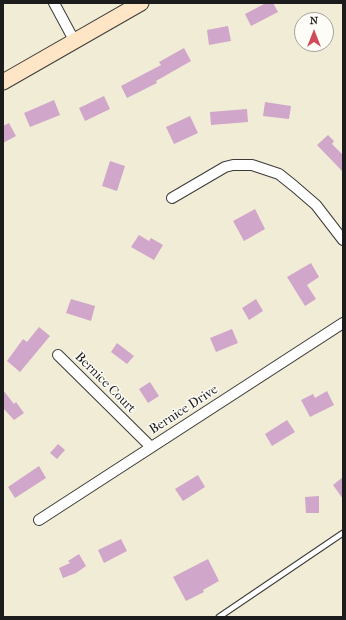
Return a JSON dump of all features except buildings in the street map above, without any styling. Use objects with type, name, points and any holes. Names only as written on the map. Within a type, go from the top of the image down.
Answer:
[{"type":"street","points":[[54,3],[75,42]]},
{"type":"street","points":[[3,82],[141,3]]},
{"type":"street","points":[[172,198],[225,167],[233,165],[252,165],[279,174],[294,186],[316,205],[343,240]]},
{"type":"street","name":"Bernice Drive","points":[[39,520],[343,323]]},
{"type":"street","name":"Bernice Court","points":[[58,355],[151,447]]},
{"type":"lane","points":[[219,617],[343,533]]}]
